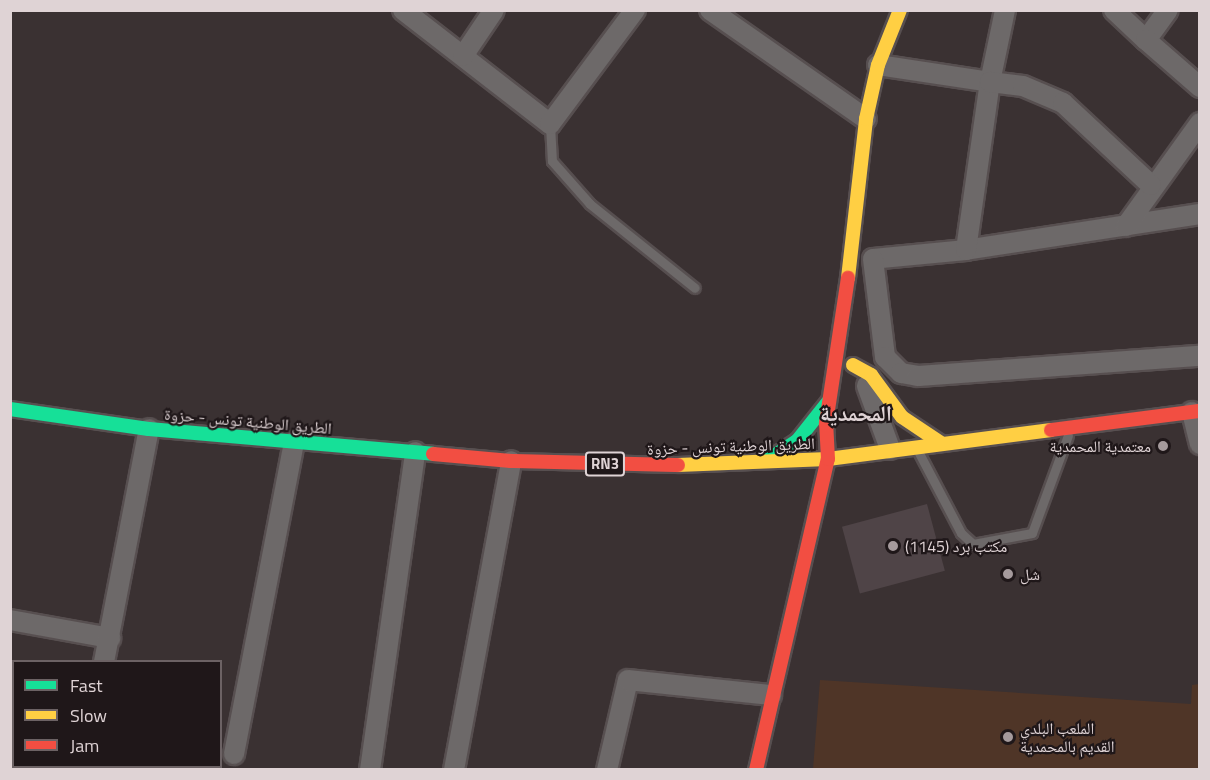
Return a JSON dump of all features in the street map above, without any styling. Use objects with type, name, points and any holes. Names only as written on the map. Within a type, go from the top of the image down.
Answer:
[{"type":"main road","points":[[756,770],[771,695],[828,459],[828,402],[851,257],[866,119],[878,65],[900,10]]},
{"type":"main road","points":[[853,365],[870,375],[902,417],[941,443]]},
{"type":"main road","points":[[766,461],[797,441],[828,402]]},
{"type":"main road","name":"الطريق الوطنية تونس - حزوة","points":[[10,409],[149,429],[294,442],[511,461],[656,466],[828,459],[890,449],[1196,412]]},
{"type":"street","points":[[403,10],[550,124],[635,10]]},
{"type":"street","points":[[463,56],[494,10]]},
{"type":"street","points":[[710,10],[866,119]]},
{"type":"street","points":[[966,250],[990,82],[1005,10]]},
{"type":"street","points":[[1114,10],[1200,87]]},
{"type":"street","points":[[1146,40],[1168,10]]},
{"type":"street","points":[[878,65],[1023,86],[1063,103],[1151,185]]},
{"type":"street","points":[[1126,226],[1151,185],[1200,123]]},
{"type":"street","points":[[851,257],[873,259],[966,250],[1200,214]]},
{"type":"street","points":[[873,259],[885,357],[901,373],[918,376],[1200,356]]},
{"type":"street","points":[[837,347],[853,365],[876,406],[890,449]]},
{"type":"street","points":[[1196,412],[1200,444]]},
{"type":"street","points":[[104,660],[149,429]]},
{"type":"street","points":[[234,754],[294,442]]},
{"type":"street","points":[[370,770],[415,452]]},
{"type":"street","points":[[454,770],[511,461]]},
{"type":"street","points":[[10,620],[110,638]]},
{"type":"street","points":[[606,770],[628,680],[771,695]]},
{"type":"lane","points":[[550,124],[552,160],[590,204],[695,288]]},
{"type":"lane","points":[[916,446],[960,533],[973,544],[1032,533],[1071,427]]},
{"type":"shaded area","name":"الملعب البلدي القديم بالمحمدية","points":[[820,680],[1191,704],[1192,685],[1199,684],[1199,769],[813,769]]},
{"type":"building","name":"مكتب برد (1145)","points":[[927,504],[945,571],[860,593],[842,527]]},
{"type":"traffic: fast","points":[[766,461],[797,441],[828,402]]},
{"type":"traffic: fast","points":[[10,409],[149,429],[433,454]]},
{"type":"traffic: slow","points":[[848,278],[866,119],[878,65],[900,10]]},
{"type":"traffic: slow","points":[[853,365],[871,375],[902,417],[941,443]]},
{"type":"traffic: slow","points":[[678,465],[828,459],[1051,430]]},
{"type":"traffic: jam","points":[[756,770],[828,459],[826,423],[848,278]]},
{"type":"traffic: jam","points":[[1051,430],[1200,411]]},
{"type":"traffic: jam","points":[[433,454],[511,461],[678,465]]},
{"type":"place","name":"معتمدية المحمدية","points":[[1163,446]]},
{"type":"place","name":"مكتب برد (1145)","points":[[893,546]]},
{"type":"place","name":"شل","points":[[1008,574]]},
{"type":"place","name":"الملعب البلدي القديم بالمحمدية","points":[[1008,737]]},
{"type":"district","name":"المحمدية","points":[[856,414]]}]
